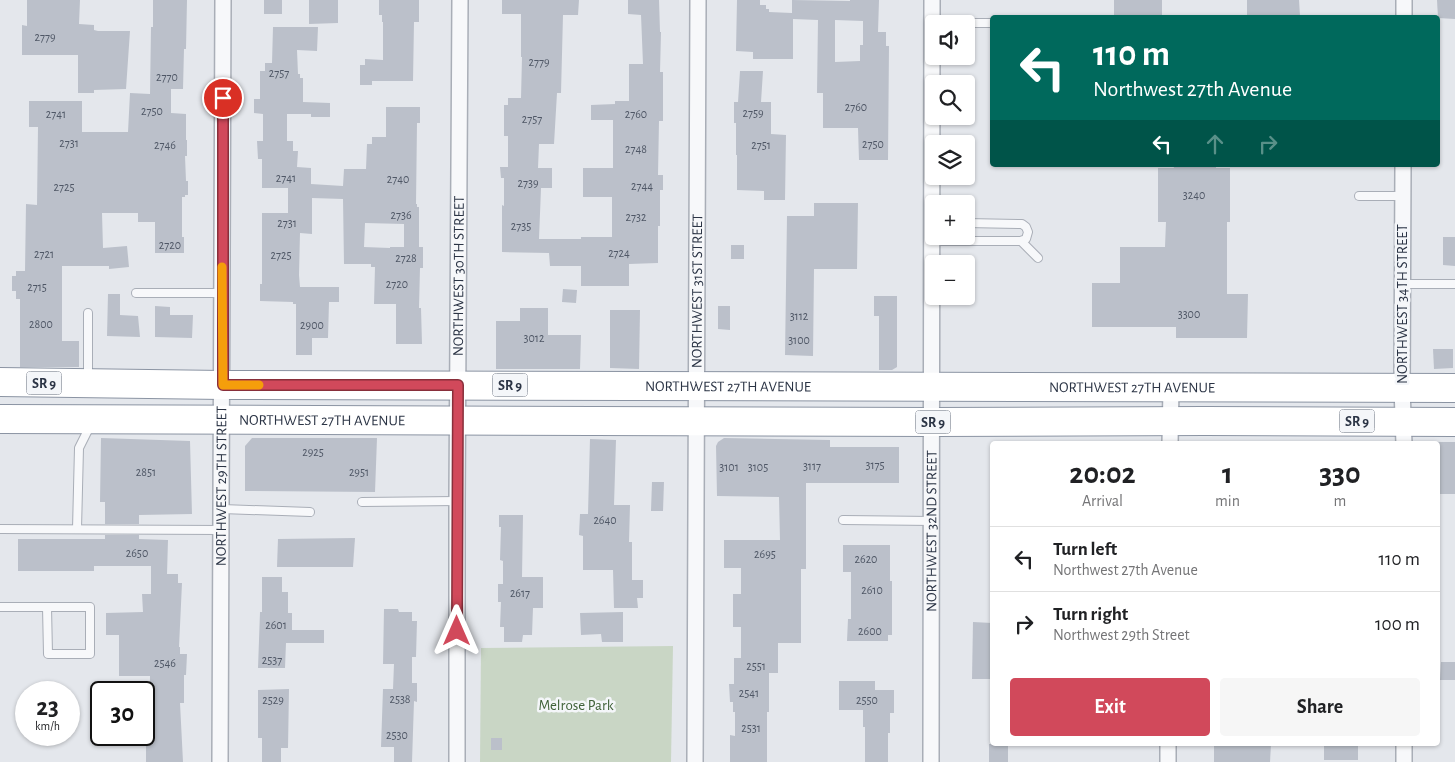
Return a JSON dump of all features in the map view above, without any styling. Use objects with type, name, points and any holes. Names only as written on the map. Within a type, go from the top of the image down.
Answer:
[{"type":"highway","name":"NORTHWEST 27TH AVENUE","points":[[0,382],[223,385],[1455,388]]},
{"type":"highway","name":"NORTHWEST 27TH AVENUE","points":[[0,419],[932,422],[1170,432],[1404,433],[1455,422]]},
{"type":"street","name":"NORTHWEST 29TH STREET","points":[[220,762],[223,420],[223,0]]},
{"type":"street","name":"NORTHWEST 30TH STREET","points":[[457,762],[460,0]]},
{"type":"street","name":"NORTHWEST 31ST STREET","points":[[694,762],[698,0]]},
{"type":"street","name":"NORTHWEST 32ND STREET","points":[[932,0],[932,15]]},
{"type":"street","points":[[1404,0],[1404,15]]},
{"type":"street","name":"NORTHWEST 32ND STREET","points":[[932,65],[932,195]]},
{"type":"street","name":"NORTHWEST 34TH STREET","points":[[1403,167],[1402,388],[1404,433]]},
{"type":"street","name":"NORTHWEST 32ND STREET","points":[[931,245],[931,762]]},
{"type":"street","points":[[1170,432],[1171,387]]},
{"type":"street","points":[[1168,746],[1168,762]]},
{"type":"street","points":[[1404,746],[1404,762]]},
{"type":"lane","points":[[975,23],[990,23]]},
{"type":"lane","points":[[1359,196],[1402,196]]},
{"type":"lane","points":[[975,223],[1022,224],[1028,232],[1026,239],[1021,241],[975,241]]},
{"type":"lane","points":[[1021,241],[1038,258]]},
{"type":"lane","points":[[1402,284],[1455,284]]},
{"type":"lane","points":[[136,293],[222,293]]},
{"type":"lane","points":[[88,313],[88,383]]},
{"type":"lane","points":[[77,529],[78,448],[93,419]]},
{"type":"lane","points":[[362,502],[457,501]]},
{"type":"lane","points":[[222,509],[310,512]]},
{"type":"lane","points":[[843,520],[932,521]]},
{"type":"lane","points":[[0,529],[222,530]]},
{"type":"lane","points":[[0,607],[47,607],[90,607],[90,654],[48,654],[47,607]]},
{"type":"green space","name":"Melrose Park","points":[[673,646],[671,762],[480,762],[481,648]]},
{"type":"building","points":[[27,0],[80,0],[79,24],[94,25],[94,30],[98,31],[130,31],[126,89],[94,90],[94,93],[78,93],[78,55],[22,55],[22,25],[27,26]]},
{"type":"building","points":[[153,0],[187,0],[183,89],[171,89],[171,113],[186,114],[187,156],[185,156],[188,195],[182,197],[184,253],[155,253],[155,222],[138,222],[138,213],[102,213],[103,248],[127,246],[129,267],[109,269],[109,266],[62,266],[62,341],[79,341],[79,367],[20,367],[20,299],[16,299],[16,291],[12,291],[12,276],[16,276],[16,271],[25,271],[26,204],[37,205],[38,127],[29,127],[29,101],[82,101],[82,132],[128,132],[130,93],[150,94]]},
{"type":"building","points":[[264,0],[282,0],[282,14],[264,14]]},
{"type":"building","points":[[309,0],[338,0],[338,23],[309,24]]},
{"type":"building","points":[[379,0],[419,0],[419,22],[414,22],[413,81],[372,81],[372,85],[360,85],[360,65],[365,65],[365,59],[383,60],[383,22],[382,15],[379,15]]},
{"type":"building","points":[[502,0],[579,0],[578,15],[563,15],[561,93],[557,93],[554,144],[539,144],[538,168],[552,168],[552,188],[541,188],[539,239],[581,239],[581,237],[612,237],[612,197],[583,197],[583,168],[613,168],[613,120],[591,120],[591,105],[615,104],[615,101],[629,101],[629,64],[643,64],[641,15],[628,14],[628,0],[659,0],[661,32],[660,72],[663,72],[663,121],[659,121],[658,175],[663,175],[663,190],[660,190],[658,263],[629,264],[629,286],[581,286],[581,266],[550,266],[549,253],[502,252],[504,178],[501,178],[500,167],[508,167],[508,136],[504,136],[504,105],[508,105],[508,98],[521,98],[522,57],[521,14],[502,14]]},
{"type":"building","points":[[737,0],[760,0],[760,5],[766,5],[766,9],[769,9],[769,12],[792,13],[792,0],[879,0],[878,32],[886,32],[886,46],[889,46],[888,160],[859,160],[858,128],[823,128],[823,93],[817,93],[818,20],[793,19],[793,59],[753,59],[753,52],[736,51]],"holes":[[[835,20],[863,21],[863,45],[860,45],[860,61],[835,62]]]},
{"type":"building","points":[[1114,0],[1162,0],[1162,15],[1114,15]]},
{"type":"building","points":[[1247,0],[1299,0],[1300,15],[1247,15]]},
{"type":"building","points":[[1437,0],[1455,0],[1455,19],[1440,18],[1440,15],[1438,15]]},
{"type":"building","points":[[273,27],[318,27],[317,51],[297,50],[298,74],[300,74],[300,78],[303,78],[303,102],[330,103],[330,117],[311,117],[311,114],[287,114],[287,141],[293,141],[293,151],[298,151],[297,167],[311,168],[311,184],[343,186],[344,169],[366,169],[367,144],[372,144],[372,137],[386,137],[386,107],[420,107],[420,123],[417,123],[416,204],[419,207],[419,247],[423,247],[423,268],[420,268],[419,308],[421,308],[422,344],[396,344],[396,304],[374,304],[375,267],[371,267],[371,264],[344,264],[343,199],[312,198],[312,234],[300,233],[300,287],[339,287],[339,302],[329,302],[328,338],[312,338],[312,355],[296,355],[296,304],[293,304],[293,302],[260,301],[260,284],[262,284],[262,213],[288,213],[288,188],[262,188],[262,159],[258,159],[257,141],[263,141],[263,114],[254,113],[254,99],[260,99],[260,71],[265,71],[265,63],[272,63]],"holes":[[[365,223],[404,224],[404,247],[364,247]]]},
{"type":"building","points":[[740,71],[763,71],[761,102],[771,102],[771,134],[786,135],[785,200],[764,200],[764,191],[737,190],[734,102],[738,102]]},
{"type":"building","points":[[1158,168],[1230,168],[1230,222],[1227,222],[1227,294],[1248,294],[1247,338],[1176,338],[1176,327],[1092,327],[1092,283],[1120,283],[1120,247],[1165,247],[1166,222],[1158,222]]},
{"type":"building","points":[[814,203],[858,203],[857,269],[814,269],[813,356],[785,355],[787,216],[814,216]]},
{"type":"building","points":[[1443,237],[1455,237],[1455,266],[1443,265]]},
{"type":"building","points":[[731,245],[744,245],[744,259],[731,259]]},
{"type":"building","points":[[563,289],[577,290],[576,303],[562,302]]},
{"type":"building","points":[[108,294],[120,294],[120,315],[138,316],[140,337],[107,336]]},
{"type":"building","points":[[874,296],[897,296],[897,367],[892,370],[879,370],[879,316],[874,316]]},
{"type":"building","points":[[155,306],[170,307],[170,315],[193,315],[192,338],[155,337]]},
{"type":"building","points":[[718,306],[730,306],[730,330],[718,329]]},
{"type":"building","points":[[520,308],[548,308],[548,335],[581,335],[580,369],[496,369],[496,321],[520,321]]},
{"type":"building","points":[[610,310],[640,310],[639,369],[610,368]]},
{"type":"building","points":[[1433,349],[1453,349],[1453,368],[1434,369]]},
{"type":"building","points":[[101,438],[190,441],[192,514],[139,515],[139,524],[105,524],[105,502],[100,502]]},
{"type":"building","points":[[252,438],[377,438],[375,492],[245,491],[245,446]]},
{"type":"building","points":[[724,438],[830,440],[830,447],[899,447],[899,483],[806,483],[806,569],[801,569],[801,643],[778,643],[778,673],[769,673],[767,762],[730,762],[730,735],[735,736],[735,712],[733,712],[733,702],[730,702],[729,684],[734,684],[734,658],[741,658],[741,627],[733,627],[733,594],[741,594],[741,568],[724,568],[724,540],[780,540],[779,497],[717,496],[716,446]]},
{"type":"building","points":[[590,439],[616,440],[614,505],[630,505],[629,542],[632,542],[632,580],[643,580],[643,598],[637,598],[638,608],[614,608],[613,570],[583,570],[583,536],[579,535],[580,514],[588,514]]},
{"type":"building","points":[[1440,442],[1455,442],[1455,494],[1440,494]]},
{"type":"building","points":[[652,482],[664,482],[663,511],[651,511]]},
{"type":"building","points":[[499,515],[523,515],[522,577],[543,577],[543,608],[533,608],[532,635],[523,635],[522,642],[504,642],[504,627],[500,627],[501,602],[498,602],[498,584],[503,584],[503,561],[500,560],[501,527],[499,527]]},
{"type":"building","points":[[105,535],[139,535],[139,539],[168,540],[167,574],[178,574],[178,583],[182,583],[180,654],[187,654],[186,675],[184,675],[184,703],[180,703],[183,762],[146,762],[146,746],[155,746],[155,681],[150,681],[150,676],[119,676],[119,635],[106,635],[106,613],[143,612],[142,594],[151,594],[151,566],[94,566],[94,571],[18,571],[18,539],[105,539]]},
{"type":"building","points":[[355,538],[353,567],[277,567],[278,539]]},
{"type":"building","points":[[843,545],[890,545],[892,635],[888,635],[888,641],[847,641],[848,619],[851,619],[851,572],[843,572]]},
{"type":"building","points":[[262,577],[282,577],[282,592],[288,592],[288,613],[292,613],[292,630],[324,630],[324,643],[286,643],[285,668],[258,668],[260,612],[262,612]]},
{"type":"building","points":[[384,609],[412,612],[412,621],[417,621],[416,657],[412,657],[412,683],[417,683],[417,702],[414,701],[412,762],[394,762],[394,747],[381,747],[383,689],[393,689],[394,664],[383,664]]},
{"type":"building","points":[[623,612],[623,642],[602,642],[601,634],[581,635],[580,613]]},
{"type":"building","points":[[973,622],[990,623],[990,679],[972,679]]},
{"type":"building","points":[[1441,662],[1455,662],[1455,680],[1440,680]]},
{"type":"building","points":[[839,681],[875,681],[875,690],[894,690],[894,713],[890,713],[890,733],[888,733],[888,762],[865,762],[863,710],[839,710]]},
{"type":"building","points":[[289,689],[288,748],[281,748],[281,762],[262,762],[262,738],[258,738],[258,690]]},
{"type":"building","points":[[491,738],[502,738],[502,750],[491,750]]},
{"type":"building","points":[[989,744],[990,746],[1008,746],[1008,762],[989,762]]},
{"type":"building","points":[[1214,746],[1271,746],[1270,762],[1214,762]]},
{"type":"building","points":[[1324,746],[1358,746],[1358,760],[1324,760]]},
{"type":"slow traffic","points":[[222,267],[223,385],[259,385]]},
{"type":"route","points":[[223,98],[223,385],[458,385],[457,631]]}]
